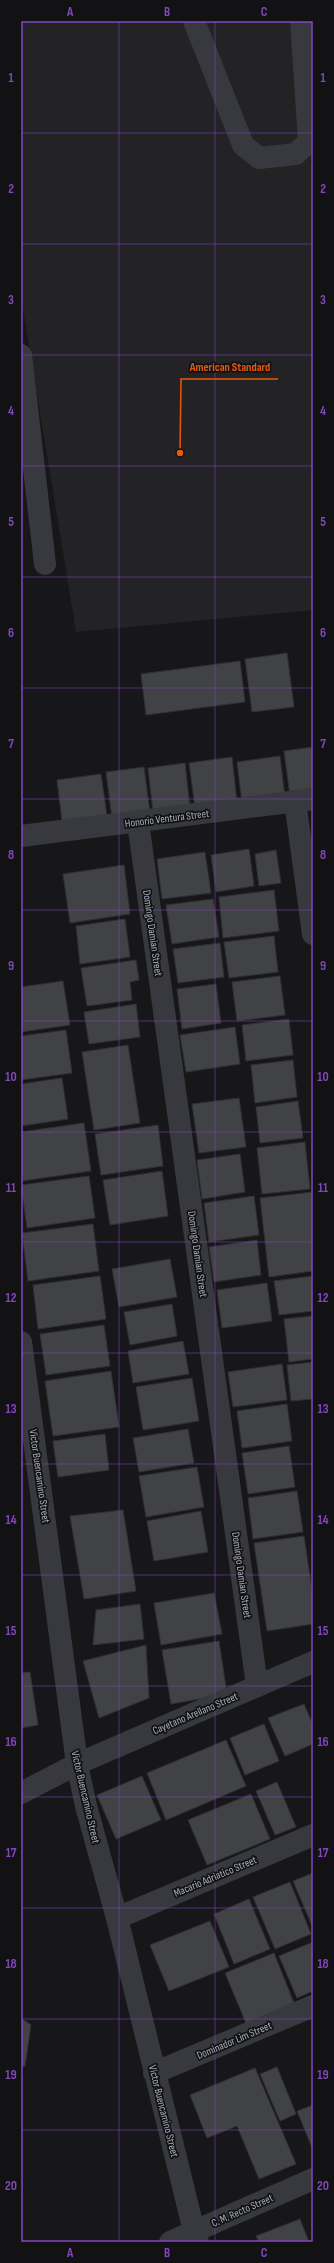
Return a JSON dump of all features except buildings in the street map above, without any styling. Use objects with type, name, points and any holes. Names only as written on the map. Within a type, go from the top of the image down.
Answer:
[{"type":"street","points":[[194,21],[243,144],[259,158],[296,154],[309,142],[301,21]]},
{"type":"street","points":[[21,355],[45,564]]},
{"type":"street","points":[[304,800],[313,934]]},
{"type":"street","name":"Honorio Ventura Street","points":[[21,836],[304,800]]},
{"type":"street","name":"Domingo Damian Street","points":[[138,822],[257,1686]]},
{"type":"street","name":"Victor Buencamino Street","points":[[21,1342],[77,1764],[86,1806],[117,1918],[154,2073],[196,2237]]},
{"type":"street","name":"Cayetano Arellano Street","points":[[21,1793],[77,1764],[313,1662]]},
{"type":"street","name":"Macario Adriatico Street","points":[[117,1918],[313,1835]]},
{"type":"street","name":"Dominador Lim Street","points":[[154,2073],[313,2006]]},
{"type":"street","name":"C. M. Recto Street","points":[[170,2242],[196,2237],[313,2179]]},
{"type":"shaded area","points":[[21,21],[313,21],[313,610],[76,632],[21,296]]},
{"type":"place","name":"American Standard","points":[[180,453]]}]
